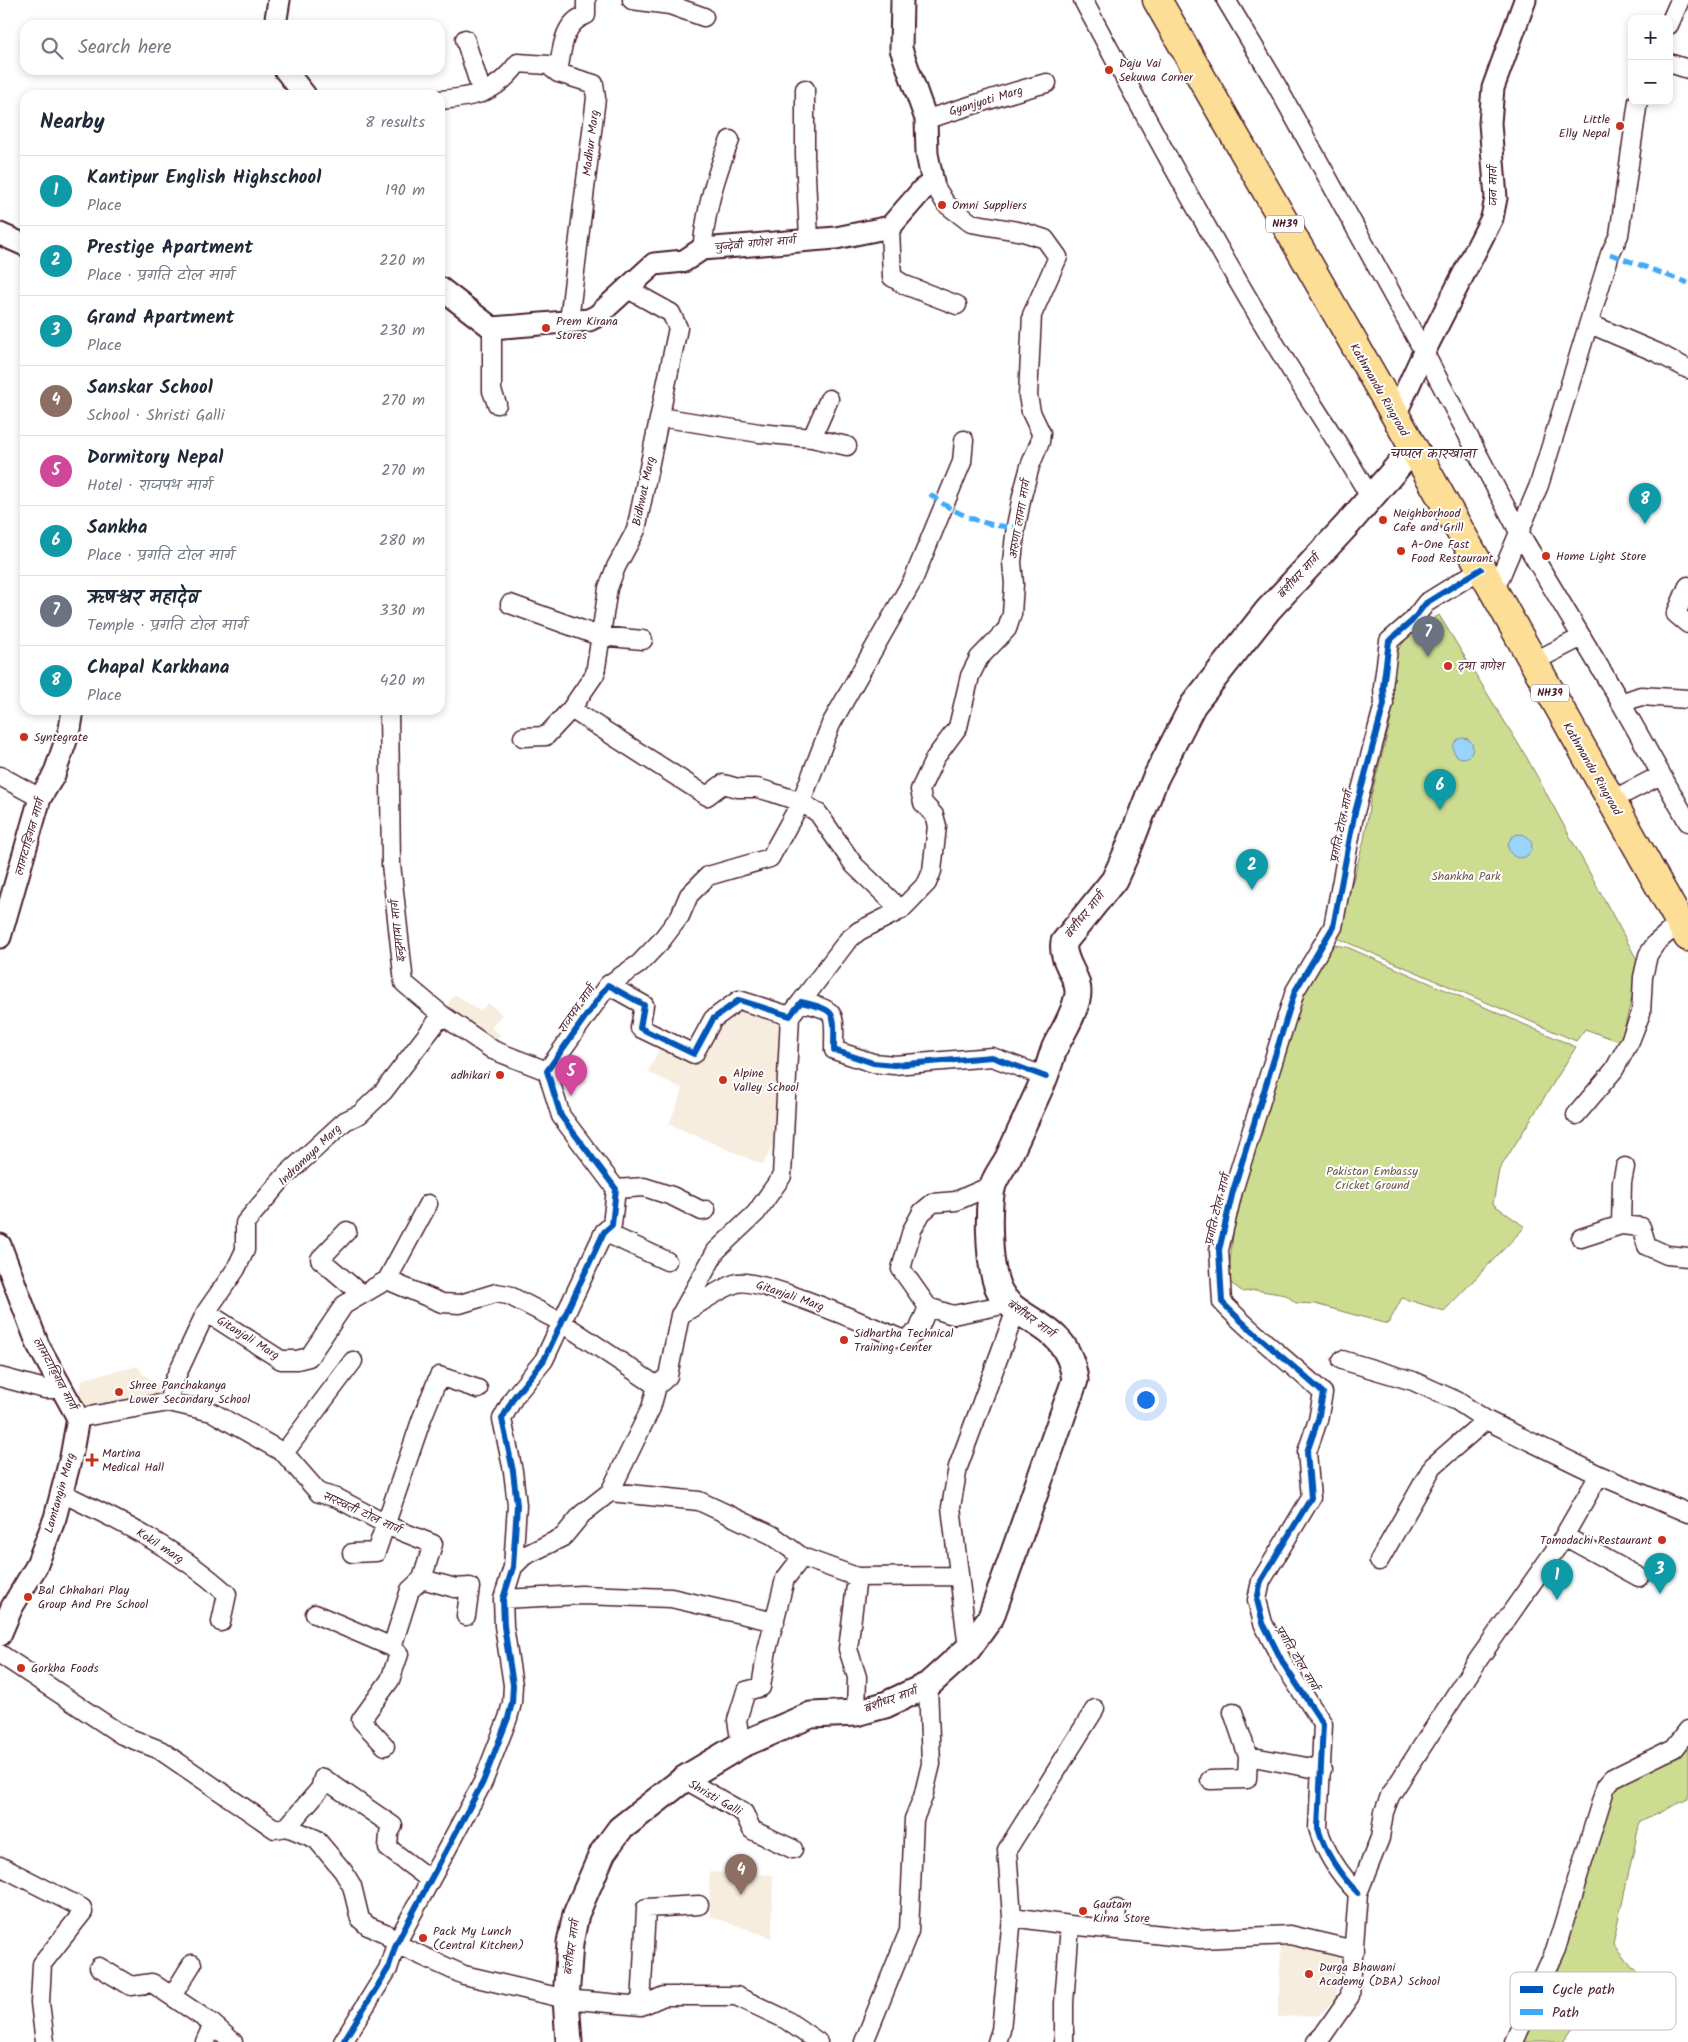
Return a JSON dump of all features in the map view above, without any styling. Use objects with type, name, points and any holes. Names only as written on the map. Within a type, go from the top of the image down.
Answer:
[{"type":"highway","name":"Kathmandu Ringroad","points":[[1157,0],[1395,415],[1684,930]]},
{"type":"main road","name":"बंशीधर मार्ग","points":[[569,2042],[566,1999],[570,1944],[576,1914],[603,1852],[620,1829],[684,1779],[741,1744],[811,1715],[856,1713],[902,1698],[928,1685],[968,1649],[992,1617],[1075,1380],[1072,1360],[1062,1343],[1041,1325],[1012,1307],[997,1288],[992,1268],[990,1207],[993,1185],[1046,1077],[1055,1049],[1073,1014],[1078,996],[1078,987],[1063,950],[1064,942],[1114,880],[1128,852],[1155,779],[1192,705],[1268,610],[1347,525],[1413,449]]},
{"type":"street","points":[[276,20],[279,0]]},
{"type":"street","points":[[445,100],[463,98],[482,93],[505,80],[518,63],[548,65],[558,73],[565,36],[578,18],[586,15],[586,0]]},
{"type":"street","points":[[632,0],[670,5],[704,17]]},
{"type":"street","points":[[902,0],[901,49],[926,118],[927,154],[933,183],[923,189],[890,227],[892,277],[905,285],[957,305]]},
{"type":"street","points":[[1084,0],[1166,157],[1287,362],[1328,425],[1370,497]]},
{"type":"street","points":[[1226,0],[1272,77],[1424,352],[1519,532],[1621,703],[1688,822]]},
{"type":"street","name":"जन मार्ग","points":[[1395,415],[1424,352],[1492,218],[1496,198],[1490,123],[1493,88],[1525,0]]},
{"type":"street","points":[[1673,16],[1680,0]]},
{"type":"street","points":[[465,39],[482,93]]},
{"type":"street","points":[[1673,64],[1688,69]]},
{"type":"street","name":"Madhur Marg","points":[[558,73],[594,84],[596,98],[569,322]]},
{"type":"street","points":[[289,75],[301,90]]},
{"type":"street","name":"Gyanjyoti Marg","points":[[926,118],[985,103],[1004,94],[1047,83]]},
{"type":"street","points":[[806,89],[806,155],[810,239]]},
{"type":"street","points":[[1494,592],[1539,485],[1610,254],[1619,235],[1637,105]]},
{"type":"street","points":[[702,249],[706,209],[714,178],[730,140]]},
{"type":"street","name":"अरुणा लामा मार्ग","points":[[795,1009],[848,940],[858,931],[901,910],[927,882],[932,871],[937,826],[934,815],[923,803],[920,790],[935,758],[958,727],[970,676],[979,658],[1006,629],[1012,614],[1014,584],[1012,562],[1016,526],[1030,466],[1040,442],[1041,433],[1031,412],[1028,396],[1032,315],[1058,257],[1046,238],[971,223],[946,204],[933,183]]},
{"type":"street","name":"चुन्देवी गणेश मार्ग","points":[[492,328],[569,322],[597,316],[654,264],[684,261],[702,249],[836,238],[890,227]]},
{"type":"street","points":[[0,234],[20,243]]},
{"type":"street","name":"Bidhwat Marg","points":[[523,737],[546,736],[571,709],[595,674],[599,636],[608,588],[616,567],[636,530],[678,328],[671,313],[626,288]]},
{"type":"street","points":[[445,292],[492,328],[492,391],[497,404]]},
{"type":"street","points":[[1590,324],[1658,353],[1688,369]]},
{"type":"street","points":[[812,438],[829,399]]},
{"type":"street","points":[[660,417],[759,433],[812,438],[847,446]]},
{"type":"street","points":[[608,985],[639,964],[661,941],[680,916],[689,895],[708,876],[770,858],[802,802],[831,724],[914,580],[962,462],[964,440]]},
{"type":"street","name":"प्रगति टोल मार्ग","points":[[1358,1893],[1345,1880],[1323,1843],[1318,1828],[1323,1724],[1284,1665],[1263,1623],[1257,1600],[1261,1581],[1311,1498],[1307,1452],[1318,1420],[1323,1393],[1293,1365],[1251,1333],[1222,1302],[1219,1250],[1233,1191],[1295,991],[1333,927],[1354,816],[1384,704],[1383,687],[1389,641],[1412,621],[1426,603],[1481,569]]},
{"type":"street","points":[[1688,586],[1676,614],[1688,624]]},
{"type":"street","points":[[510,604],[599,636],[643,640]]},
{"type":"street","points":[[1533,662],[1582,637]]},
{"type":"street","points":[[1621,703],[1641,696],[1688,699]]},
{"type":"street","points":[[571,709],[707,796],[723,784],[738,788],[757,788],[802,802],[818,813],[854,865],[901,910]]},
{"type":"street","name":"लामटाङ्गिन मार्ग","points":[[0,937],[7,891],[40,798],[54,775],[73,715]]},
{"type":"street","name":"इन्द्रमाया मार्ग","points":[[389,715],[391,864],[404,983],[442,1015],[493,1050],[547,1071]]},
{"type":"street","points":[[1610,801],[1661,775]]},
{"type":"street","points":[[0,776],[40,798]]},
{"type":"street","points":[[1576,1115],[1614,1070],[1630,1041],[1641,1013],[1643,977],[1648,955],[1656,944],[1684,930]]},
{"type":"street","name":"राजपथ मार्ग","points":[[547,1071],[608,985],[644,1005],[640,1028],[694,1054],[713,1019],[739,1000],[795,1009],[825,1008],[831,1012],[834,1018],[834,1050],[873,1064],[894,1065],[992,1057],[1046,1077]]},
{"type":"street","points":[[513,1567],[524,1556],[563,1537],[582,1514],[610,1492],[651,1408],[657,1386],[668,1376],[680,1315],[716,1251],[756,1213],[782,1176],[795,1009]]},
{"type":"street","name":"Indramaya Marg","points":[[206,1312],[236,1269],[244,1250],[245,1223],[285,1176],[345,1121],[360,1114],[383,1092],[442,1015]]},
{"type":"street","points":[[343,2042],[388,1969],[396,1944],[429,1879],[483,1782],[508,1718],[513,1685],[504,1626],[503,1599],[513,1567],[517,1505],[513,1471],[502,1419],[514,1397],[544,1360],[604,1232],[612,1225],[616,1189],[561,1116],[547,1071]]},
{"type":"street","points":[[1621,1225],[1622,1182],[1625,1167]]},
{"type":"street","points":[[968,1649],[951,1507],[958,1467],[1012,1307],[953,1315],[928,1307],[901,1269],[912,1230],[922,1212],[933,1203],[956,1202],[993,1185]]},
{"type":"street","points":[[616,1189],[644,1187],[672,1196],[702,1211],[706,1210]]},
{"type":"street","points":[[428,1204],[387,1280],[442,1304],[460,1304],[496,1293],[508,1295],[561,1322],[657,1386]]},
{"type":"street","points":[[1580,1238],[1621,1225],[1641,1227],[1647,1246],[1666,1255],[1688,1257]]},
{"type":"street","points":[[347,1231],[320,1259],[361,1294]]},
{"type":"street","points":[[604,1232],[667,1260]]},
{"type":"street","name":"लामटाङ्गिन मार्ग","points":[[0,1246],[38,1345],[78,1418]]},
{"type":"street","name":"Gitanjali Marg","points":[[169,1402],[172,1385],[206,1312],[281,1360],[297,1360],[309,1357],[344,1304],[387,1280]]},
{"type":"street","name":"Gitanjali Marg","points":[[680,1315],[736,1283],[748,1282],[815,1304],[904,1340],[918,1331],[928,1307]]},
{"type":"street","points":[[1342,1360],[1413,1381],[1458,1401],[1486,1420],[1599,1475],[1688,1513]]},
{"type":"street","points":[[284,1453],[353,1361]]},
{"type":"street","points":[[352,1553],[376,1552],[388,1524],[422,1418],[439,1376],[478,1389]]},
{"type":"street","points":[[0,1377],[45,1389],[63,1389]]},
{"type":"street","points":[[78,1418],[169,1402]]},
{"type":"street","name":"सरस्वती टोल मार्ग","points":[[169,1402],[212,1412],[284,1453],[320,1493],[337,1498],[393,1528],[433,1544],[422,1579]]},
{"type":"street","name":"Lamtangin Marg","points":[[0,1635],[12,1607],[36,1566],[62,1493],[78,1418]]},
{"type":"street","points":[[1379,1561],[1433,1466],[1486,1420]]},
{"type":"street","points":[[1316,2042],[1350,1996],[1358,1893],[1380,1838],[1384,1812],[1390,1796],[1478,1660],[1517,1607],[1564,1536],[1599,1475]]},
{"type":"street","points":[[610,1492],[699,1501],[772,1535],[802,1558],[857,1577],[958,1576]]},
{"type":"street","name":"Kokil marg","points":[[62,1493],[126,1523],[206,1575],[227,1594],[221,1622]]},
{"type":"street","points":[[1564,1536],[1639,1577]]},
{"type":"street","points":[[741,1744],[737,1720],[746,1691],[761,1687],[767,1650],[785,1580],[802,1558]]},
{"type":"street","points":[[856,1713],[857,1677],[848,1649],[857,1577]]},
{"type":"street","points":[[392,1646],[410,1590],[422,1579],[455,1588],[470,1587],[466,1616]]},
{"type":"street","points":[[503,1599],[581,1595],[671,1598],[775,1622]]},
{"type":"street","points":[[315,1614],[392,1646],[399,1654],[390,1680],[361,1720],[385,1746]]},
{"type":"street","points":[[0,1654],[122,1735],[160,1750],[275,1829],[287,1827],[316,1839],[343,1871],[352,1886],[360,1919],[368,1926],[384,1933],[396,1944],[464,1975],[566,1999],[641,2006],[664,1996],[736,1996],[784,2020],[818,2042]]},
{"type":"street","points":[[864,2042],[909,1931],[914,1819],[923,1797],[931,1764],[928,1685]]},
{"type":"street","points":[[997,2042],[1001,2030],[1012,1917],[1006,1850],[1095,1709]]},
{"type":"street","points":[[1210,1780],[1247,1779],[1248,1756],[1233,1712]]},
{"type":"street","points":[[1545,1972],[1556,1948],[1606,1786],[1613,1778],[1674,1748],[1688,1730]]},
{"type":"street","points":[[1248,1756],[1322,1770]]},
{"type":"street","points":[[287,1827],[320,1789],[323,1778],[393,1826],[388,1848],[429,1879]]},
{"type":"street","name":"Shristi Galli","points":[[684,1779],[744,1813],[752,1830],[793,1849]]},
{"type":"street","points":[[0,1866],[82,1908],[83,1912],[42,1964],[40,2003],[46,2042]]},
{"type":"street","points":[[641,2006],[646,1908],[699,1905]]},
{"type":"street","points":[[1116,1930],[1117,1909]]},
{"type":"street","points":[[1012,1917],[1200,1939],[1290,1935],[1354,1950]]},
{"type":"street","points":[[1064,2042],[1064,2002],[1070,1925]]},
{"type":"street","points":[[172,1996],[192,1964]]},
{"type":"street","points":[[99,1967],[131,1986],[152,1983],[213,2024],[233,2042]]},
{"type":"street","points":[[205,2042],[213,2024]]},
{"type":"street","points":[[1514,2042],[1519,2030]]},
{"type":"shaded area","points":[[455,994],[480,1011],[488,1003],[502,1014],[491,1028],[500,1035],[494,1044],[443,1011]]},
{"type":"shaded area","name":"Alpine Valley School","points":[[739,1004],[781,1020],[780,1131],[763,1165],[669,1124],[683,1089],[648,1072],[660,1047],[696,1056]]},
{"type":"shaded area","name":"Shree Panchakanya Lower Secondary School","points":[[138,1366],[143,1374],[164,1388],[152,1399],[89,1411],[77,1395],[83,1379]]},
{"type":"shaded area","points":[[709,1872],[773,1875],[772,1938],[710,1916]]},
{"type":"shaded area","name":"Durga Bhawani Academy (DBA) School","points":[[1281,1945],[1340,1951],[1336,1998],[1318,2016],[1278,2017]]},
{"type":"green space","name":"Shankha Park","points":[[1439,615],[1527,758],[1640,965],[1621,1042],[1585,1029],[1576,1041],[1337,938],[1364,840],[1371,796],[1391,720],[1391,661],[1407,637]]},
{"type":"green space","name":"Pakistan Embassy Cricket Ground","points":[[1334,945],[1347,947],[1576,1047],[1499,1170],[1493,1204],[1525,1227],[1444,1311],[1402,1298],[1388,1324],[1315,1304],[1296,1303],[1286,1295],[1255,1290],[1243,1292],[1228,1281],[1236,1206],[1302,995],[1321,960]]},
{"type":"green space","points":[[1688,1731],[1688,1799],[1640,1821],[1613,1944],[1636,1972],[1540,1972],[1613,1778]]},
{"type":"green space","points":[[1518,2030],[1572,2030],[1563,2042],[1513,2042]]},
{"type":"water","points":[[1463,738],[1470,741],[1473,748],[1470,755],[1463,758],[1456,755],[1453,748],[1456,741]]},
{"type":"water","points":[[1520,834],[1529,837],[1532,846],[1529,855],[1520,858],[1511,855],[1508,846],[1511,837]]},
{"type":"marked path","points":[[1610,254],[1688,283]]},
{"type":"marked path","points":[[930,494],[948,507],[970,518],[994,525],[1016,526]]},
{"type":"cycle path","points":[[1358,1893],[1334,1863],[1318,1828],[1323,1724],[1284,1665],[1263,1623],[1257,1600],[1261,1581],[1311,1498],[1307,1452],[1318,1420],[1323,1393],[1246,1326],[1222,1302],[1219,1250],[1233,1191],[1295,991],[1333,927],[1354,816],[1384,704],[1383,687],[1389,641],[1412,621],[1426,603],[1481,569]]},
{"type":"cycle path","points":[[343,2042],[388,1969],[396,1944],[483,1782],[512,1703],[513,1685],[504,1626],[503,1599],[513,1567],[517,1505],[513,1471],[502,1419],[514,1397],[544,1360],[604,1232],[612,1225],[616,1189],[561,1116],[547,1071],[608,985],[644,1005],[640,1028],[694,1054],[713,1019],[739,1000],[790,1016],[801,1002],[822,1008],[832,1015],[834,1020],[834,1050],[873,1063],[894,1065],[992,1057],[1046,1077]]},
{"type":"place","name":"Daju Vai Sekuwa Corner","points":[[1109,70]]},
{"type":"place","name":"Little Elly Nepal","points":[[1620,126]]},
{"type":"place","name":"Omni Suppliers","points":[[942,205]]},
{"type":"place","name":"Prem Kirana Stores","points":[[546,328]]},
{"type":"place","name":"Neighborhood Cafe and Grill","points":[[1383,520]]},
{"type":"place","name":"Chapal Karkhana","points":[[1645,524]]},
{"type":"place","name":"A-One Fast Food Restaurant","points":[[1401,551]]},
{"type":"place","name":"Home Light Store","points":[[1546,556]]},
{"type":"place","name":"ऋषश्वर महादेव","points":[[1428,657]]},
{"type":"place","name":"दया गणेश","points":[[1448,666]]},
{"type":"place","name":"Syntegrate","points":[[24,737]]},
{"type":"place","name":"Sankha","points":[[1440,810]]},
{"type":"place","name":"Prestige Apartment","points":[[1252,890]]},
{"type":"place","name":"adhikari","points":[[500,1075]]},
{"type":"place","name":"Alpine Valley School","points":[[723,1080]]},
{"type":"place","name":"Dormitory Nepal","points":[[571,1096]]},
{"type":"place","name":"Sidhartha Technical Training Center","points":[[844,1340]]},
{"type":"place","name":"Shree Panchakanya Lower Secondary School","points":[[119,1392]]},
{"type":"place","name":"Martina Medical Hall","points":[[92,1460]]},
{"type":"place","name":"Tomodachi Restaurant","points":[[1662,1540]]},
{"type":"place","name":"Grand Apartment","points":[[1660,1594]]},
{"type":"place","name":"Bal Chhahari Play Group And Pre School","points":[[28,1597]]},
{"type":"place","name":"Kantipur English Highschool","points":[[1557,1600]]},
{"type":"place","name":"Gorkha Foods","points":[[21,1668]]},
{"type":"place","name":"Sanskar School","points":[[741,1895]]},
{"type":"place","name":"Gautam Kirna Store","points":[[1083,1911]]},
{"type":"place","name":"Pack My Lunch (Central Kitchen)","points":[[423,1938]]},
{"type":"place","name":"Durga Bhawani Academy (DBA) School","points":[[1309,1974]]},
{"type":"district","name":"चप्पल कारखाना","points":[[1433,454]]}]
